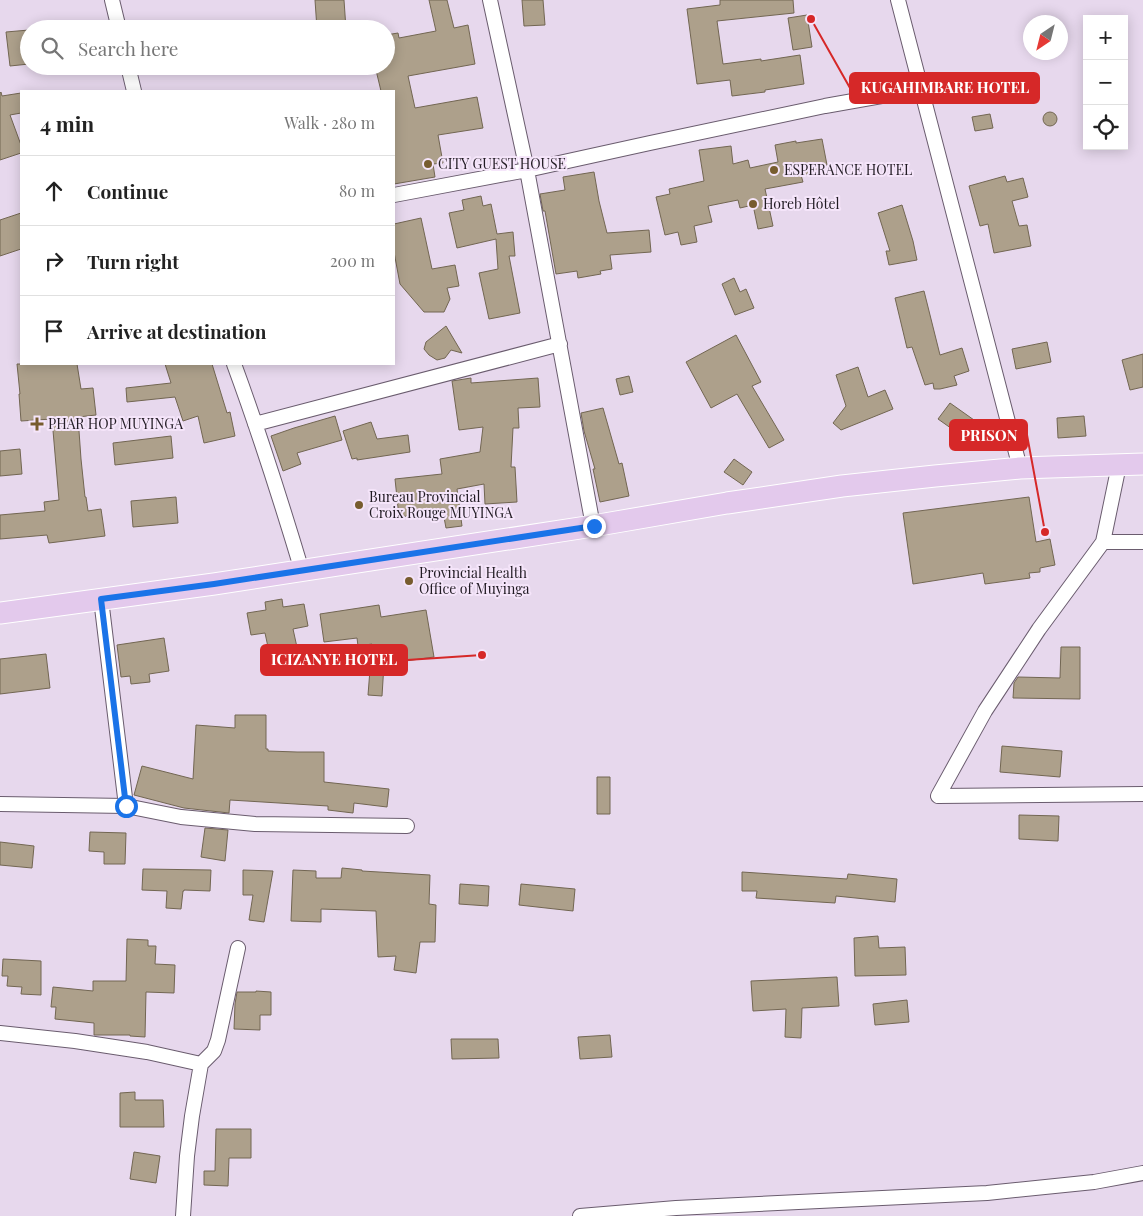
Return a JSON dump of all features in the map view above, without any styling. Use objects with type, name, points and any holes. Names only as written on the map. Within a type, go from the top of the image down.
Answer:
[{"type":"main road","points":[[0,613],[302,571],[842,486],[1020,468],[1143,464]]},
{"type":"street","points":[[112,0],[117,20]]},
{"type":"street","points":[[490,0],[527,170],[594,526]]},
{"type":"street","points":[[898,0],[1020,468]]},
{"type":"street","points":[[130,75],[134,90]]},
{"type":"street","points":[[395,196],[527,170],[824,106],[921,89]]},
{"type":"street","points":[[255,424],[560,344]]},
{"type":"street","points":[[234,365],[302,571]]},
{"type":"street","points":[[1119,465],[1103,542],[1039,630],[985,711],[938,796],[1143,794]]},
{"type":"street","points":[[1103,542],[1143,542]]},
{"type":"street","points":[[101,599],[126,806]]},
{"type":"street","points":[[0,804],[126,806],[181,817],[255,824],[407,826]]},
{"type":"street","points":[[183,1216],[187,1156],[201,1064],[214,1051],[218,1040],[238,948]]},
{"type":"street","points":[[0,1033],[75,1040],[147,1052],[201,1064]]},
{"type":"street","points":[[580,1216],[676,1208],[987,1193],[1094,1182],[1143,1173]]},
{"type":"building","points":[[315,0],[344,0],[345,20],[316,20]]},
{"type":"building","points":[[429,0],[447,0],[454,28],[468,25],[475,64],[408,76],[415,108],[477,97],[483,128],[438,135],[443,163],[433,164],[435,177],[395,184],[395,90],[381,90],[377,75],[395,75],[395,34],[398,33],[399,38],[436,31]]},
{"type":"building","points":[[522,0],[543,0],[545,25],[524,26]]},
{"type":"building","points":[[720,0],[793,0],[794,13],[717,21],[723,64],[800,55],[804,84],[732,96],[730,80],[697,84],[687,9],[720,5]]},
{"type":"building","points":[[807,15],[812,47],[793,50],[788,18]]},
{"type":"building","points":[[20,31],[20,65],[10,66],[6,32]]},
{"type":"building","points":[[0,93],[2,96],[20,93],[20,113],[10,115],[20,142],[20,153],[0,160]]},
{"type":"building","points":[[1047,112],[1053,112],[1057,119],[1053,126],[1047,126],[1043,122],[1043,116]]},
{"type":"building","points":[[990,114],[993,128],[975,131],[972,117]]},
{"type":"building","points":[[822,139],[827,165],[818,167],[820,172],[801,175],[803,182],[765,189],[773,226],[758,229],[753,205],[740,208],[738,200],[708,206],[712,222],[694,226],[697,242],[681,245],[678,232],[665,235],[656,197],[670,194],[669,189],[704,181],[699,150],[731,146],[733,164],[748,160],[750,168],[778,162],[775,145]]},
{"type":"building","points":[[594,172],[607,233],[649,230],[651,252],[610,255],[612,269],[600,271],[601,274],[578,278],[577,271],[556,274],[545,211],[543,211],[540,194],[565,190],[563,177]]},
{"type":"building","points":[[1005,176],[1007,182],[1023,178],[1028,197],[1012,201],[1019,226],[1027,225],[1031,246],[994,253],[988,224],[980,226],[969,186]]},
{"type":"building","points":[[481,196],[483,206],[491,204],[497,234],[513,232],[515,256],[509,256],[520,313],[489,319],[479,273],[498,269],[496,239],[457,248],[449,213],[464,210],[462,200]]},
{"type":"building","points":[[902,205],[917,260],[889,265],[886,251],[890,251],[878,213]]},
{"type":"building","points":[[20,213],[20,249],[0,256],[0,220]]},
{"type":"building","points":[[421,218],[432,269],[455,265],[459,286],[447,288],[450,299],[444,312],[424,312],[400,284],[395,257],[395,224]]},
{"type":"building","points":[[734,278],[740,292],[746,289],[754,308],[735,315],[722,284]]},
{"type":"building","points":[[924,291],[940,355],[962,348],[969,371],[954,376],[957,385],[934,389],[933,383],[925,385],[912,347],[907,348],[895,298]]},
{"type":"building","points":[[446,326],[462,353],[451,350],[445,358],[437,360],[424,349],[426,342]]},
{"type":"building","points":[[736,335],[761,382],[752,386],[784,440],[769,448],[737,394],[711,408],[686,362]]},
{"type":"building","points":[[1047,342],[1051,362],[1016,369],[1012,349]]},
{"type":"building","points":[[1143,354],[1143,387],[1130,390],[1122,360]]},
{"type":"building","points":[[17,364],[77,365],[81,389],[93,388],[96,415],[78,417],[81,459],[88,511],[101,509],[105,536],[49,543],[47,535],[0,539],[0,515],[45,511],[44,502],[59,500],[52,419],[21,421]]},
{"type":"building","points":[[165,365],[212,365],[227,413],[230,412],[235,436],[204,443],[198,416],[183,421],[175,397],[127,402],[126,388],[171,383]]},
{"type":"building","points":[[858,367],[868,397],[885,390],[893,409],[841,430],[833,423],[846,406],[836,375]]},
{"type":"building","points":[[629,376],[633,392],[620,395],[616,379]]},
{"type":"building","points":[[471,378],[471,383],[538,378],[540,407],[518,408],[519,428],[513,428],[511,467],[515,467],[517,502],[485,504],[484,484],[457,489],[462,526],[446,528],[443,512],[399,517],[395,479],[442,474],[440,459],[480,452],[483,427],[459,430],[452,381]]},
{"type":"building","points":[[950,403],[974,420],[962,436],[938,419]]},
{"type":"building","points":[[603,408],[619,464],[622,463],[629,496],[600,502],[593,469],[595,469],[581,413]]},
{"type":"building","points":[[335,416],[342,440],[297,453],[301,464],[283,471],[271,436]]},
{"type":"building","points":[[1084,416],[1086,436],[1058,438],[1057,418]]},
{"type":"building","points":[[371,422],[377,439],[408,435],[410,452],[357,460],[357,458],[352,459],[343,431]]},
{"type":"building","points":[[171,436],[173,458],[115,465],[113,443]]},
{"type":"building","points":[[20,449],[22,474],[0,476],[0,451]]},
{"type":"building","points":[[734,459],[752,472],[743,485],[724,472]]},
{"type":"building","points":[[176,497],[178,523],[133,527],[131,501]]},
{"type":"building","points":[[1029,497],[1036,542],[1050,539],[1055,565],[1040,568],[1040,572],[1029,573],[1030,578],[985,584],[983,573],[913,584],[903,513]]},
{"type":"building","points":[[282,599],[283,607],[304,604],[308,626],[293,629],[302,670],[274,675],[265,633],[251,635],[247,613],[266,610],[265,602]]},
{"type":"building","points":[[379,605],[381,617],[426,610],[434,657],[384,664],[382,696],[368,695],[372,644],[358,646],[357,638],[324,642],[320,614]]},
{"type":"building","points":[[164,638],[169,671],[149,674],[150,682],[131,684],[130,676],[121,677],[117,645]]},
{"type":"building","points":[[1061,647],[1080,647],[1080,699],[1013,698],[1014,683],[1018,677],[1060,678]]},
{"type":"building","points":[[46,654],[50,688],[0,694],[0,659]]},
{"type":"building","points":[[235,715],[266,715],[266,749],[268,751],[324,752],[324,782],[389,789],[387,807],[354,803],[353,813],[328,810],[328,806],[230,800],[229,813],[184,808],[134,795],[142,766],[193,779],[196,725],[235,728]]},
{"type":"building","points":[[1002,746],[1062,751],[1060,777],[1000,772]]},
{"type":"building","points":[[597,777],[610,777],[610,814],[597,814]]},
{"type":"building","points":[[1019,815],[1059,816],[1058,841],[1019,839]]},
{"type":"building","points":[[205,828],[228,830],[225,861],[201,857]]},
{"type":"building","points":[[90,832],[126,833],[125,864],[104,864],[104,852],[89,851]]},
{"type":"building","points":[[0,842],[34,846],[32,868],[0,865]]},
{"type":"building","points":[[342,868],[430,875],[429,904],[436,905],[435,942],[420,942],[416,973],[394,970],[396,956],[378,957],[376,911],[321,909],[321,922],[291,921],[293,870],[316,871],[316,878],[341,878]]},
{"type":"building","points":[[143,869],[211,870],[210,891],[184,890],[181,909],[166,908],[167,891],[142,890]]},
{"type":"building","points":[[243,870],[273,871],[264,922],[249,920],[253,895],[243,895]]},
{"type":"building","points":[[742,872],[847,879],[848,874],[897,879],[895,902],[836,896],[835,903],[756,898],[757,891],[742,891]]},
{"type":"building","points":[[460,884],[489,886],[488,906],[459,904]]},
{"type":"building","points":[[521,884],[575,889],[573,911],[519,905]]},
{"type":"building","points":[[878,936],[879,948],[905,947],[906,975],[855,976],[854,938]]},
{"type":"building","points":[[127,939],[148,940],[148,946],[156,946],[155,964],[175,965],[174,993],[146,992],[145,1037],[94,1035],[94,1023],[55,1019],[56,1007],[51,1007],[53,987],[93,991],[93,981],[126,981]]},
{"type":"building","points":[[3,959],[41,961],[41,995],[21,994],[22,987],[7,986],[8,976],[2,976]]},
{"type":"building","points":[[837,977],[839,1006],[802,1008],[801,1038],[785,1037],[786,1009],[753,1011],[751,981]]},
{"type":"building","points":[[237,992],[271,992],[271,1015],[260,1015],[260,1030],[234,1029]]},
{"type":"building","points":[[907,1000],[909,1022],[875,1025],[873,1004]]},
{"type":"building","points":[[610,1035],[612,1057],[580,1059],[578,1037]]},
{"type":"building","points":[[451,1039],[498,1039],[499,1058],[452,1059]]},
{"type":"building","points":[[135,1092],[135,1100],[163,1100],[164,1127],[120,1127],[120,1093]]},
{"type":"building","points":[[216,1129],[251,1129],[251,1158],[229,1158],[228,1186],[204,1185],[204,1171],[215,1171]]},
{"type":"building","points":[[134,1152],[160,1156],[156,1183],[130,1179]]},
{"type":"place","name":"KUGAHIMBARE HOTEL","points":[[811,19]]},
{"type":"place","name":"CITY GUEST HOUSE","points":[[428,164]]},
{"type":"place","name":"ESPERANCE HOTEL","points":[[774,170]]},
{"type":"place","name":"Horeb Hôtel","points":[[753,204]]},
{"type":"place","name":"PHAR HOP MUYINGA","points":[[37,424]]},
{"type":"place","name":"Bureau Provincial Croix Rouge MUYINGA","points":[[359,505]]},
{"type":"place","name":"PRISON","points":[[1045,532]]},
{"type":"place","name":"Provincial Health Office of Muyinga","points":[[409,581]]},
{"type":"place","name":"ICIZANYE HOTEL","points":[[482,655]]},
{"type":"route","points":[[126,806],[101,599],[214,584],[594,526]]}]
